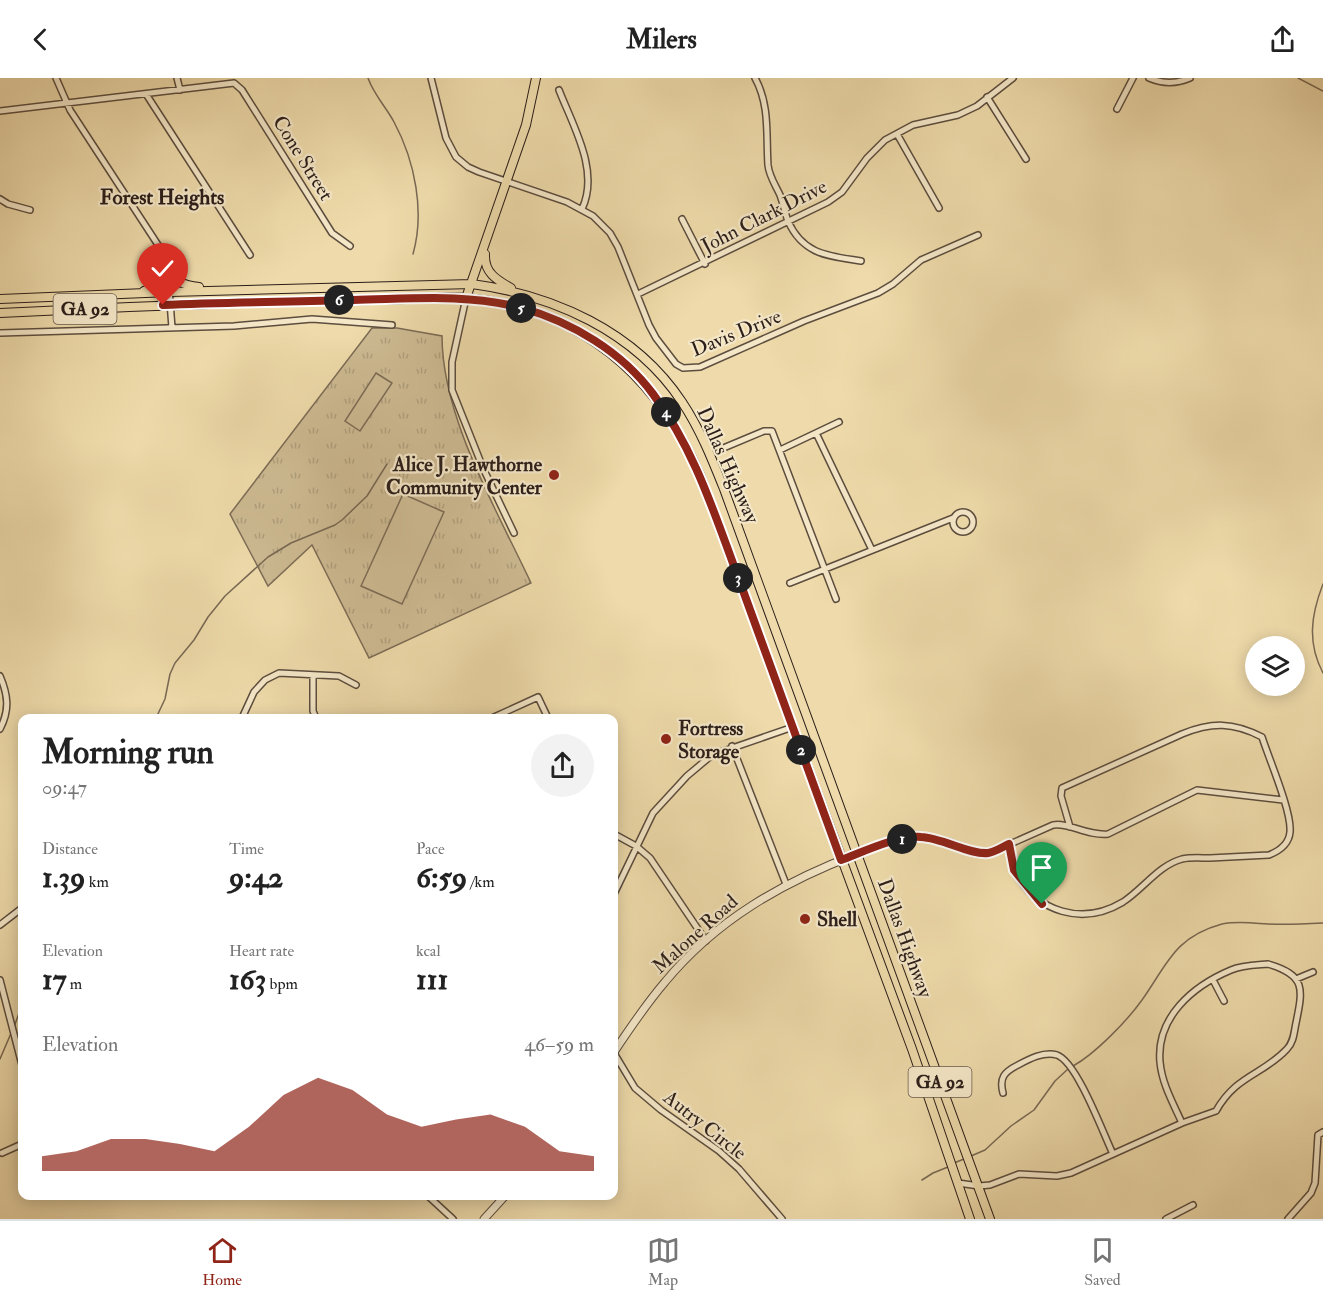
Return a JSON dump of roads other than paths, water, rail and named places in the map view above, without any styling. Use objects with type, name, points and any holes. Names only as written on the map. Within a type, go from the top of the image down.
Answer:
[{"type":"main road","points":[[466,298],[532,106],[536,78]]},
{"type":"main road","points":[[486,244],[484,257],[489,272],[495,279],[517,292]]},
{"type":"main road","points":[[167,267],[174,279],[182,284],[223,290]]},
{"type":"main road","points":[[137,294],[157,285],[167,267]]},
{"type":"main road","name":"Dallas Highway","points":[[0,299],[223,290],[472,284],[517,292],[584,317],[603,326],[655,370],[680,400],[704,442],[715,467],[990,1219]]},
{"type":"main road","name":"Dallas Highway","points":[[0,313],[170,305],[466,298],[521,308],[571,328],[615,355],[653,394],[681,435],[700,475],[912,1049],[970,1219]]},
{"type":"street","points":[[56,78],[67,104],[157,242],[167,267],[172,328]]},
{"type":"street","points":[[0,111],[180,90],[177,78]]},
{"type":"street","name":"Davis Drive","points":[[431,78],[446,138],[454,154],[468,167],[556,198],[582,209],[599,221],[612,236],[624,258],[656,338],[676,364],[683,368],[692,369],[804,321],[878,293],[893,284],[921,260],[978,235]]},
{"type":"street","points":[[755,78],[768,126],[768,165],[789,222],[807,247],[819,254],[861,261]]},
{"type":"street","name":"John Clark Drive","points":[[638,294],[705,264],[828,202],[842,192],[867,158],[885,140],[913,125],[958,115],[987,98],[1013,78]]},
{"type":"street","points":[[1117,109],[1133,78]]},
{"type":"street","points":[[1149,78],[1158,82],[1178,83],[1190,78]]},
{"type":"street","name":"Cone Street","points":[[180,90],[234,83],[242,90],[332,233],[350,246]]},
{"type":"street","points":[[559,90],[589,172],[588,191],[582,209]]},
{"type":"street","points":[[146,93],[250,255]]},
{"type":"street","points":[[987,98],[1026,159]]},
{"type":"street","points":[[897,134],[939,208]]},
{"type":"street","points":[[0,199],[8,204],[30,210]]},
{"type":"street","points":[[682,219],[705,264]]},
{"type":"street","points":[[466,298],[452,362],[452,390],[483,468],[514,533]]},
{"type":"street","points":[[0,333],[234,326],[312,320],[392,325]]},
{"type":"street","points":[[780,450],[839,422]]},
{"type":"street","points":[[715,467],[717,455],[721,449],[764,430],[772,431],[836,599]]},
{"type":"street","points":[[816,433],[872,550]]},
{"type":"street","points":[[704,442],[710,447],[721,449]]},
{"type":"street","points":[[790,583],[953,518],[960,512],[967,512],[973,520],[972,526],[964,532],[957,531],[953,526],[953,518]]},
{"type":"street","points":[[244,714],[254,692],[265,680],[279,673],[339,676],[356,685]]},
{"type":"street","points":[[313,675],[314,714]]},
{"type":"street","points":[[0,676],[8,698],[6,713],[0,729]]},
{"type":"street","points":[[501,714],[538,698],[546,714]]},
{"type":"street","points":[[1009,844],[1014,870],[1042,904],[1063,912],[1095,914],[1125,900],[1169,865],[1183,859],[1269,855],[1278,851],[1287,840],[1290,831],[1283,800],[1262,737],[1231,726],[1215,724],[1202,726],[1182,734],[1062,788],[1061,796],[1070,827]]},
{"type":"street","points":[[618,885],[653,813],[662,801],[712,754],[792,727]]},
{"type":"street","points":[[732,747],[786,884]]},
{"type":"street","points":[[857,854],[918,836],[950,842],[978,853],[990,853],[1053,825],[1061,824],[1095,835],[1108,834],[1197,790],[1283,800]]},
{"type":"street","points":[[618,836],[636,846],[650,858],[706,941]]},
{"type":"street","name":"Malone Road","points":[[618,1046],[666,980],[706,941],[752,905],[786,884],[857,854]]},
{"type":"street","points":[[0,925],[18,911]]},
{"type":"street","points":[[958,1183],[979,1186],[990,1185],[1019,1174],[1057,1176],[1071,1173],[1182,1123],[1216,1111],[1224,1096],[1242,1080],[1285,1051],[1292,1043],[1301,991],[1296,979],[1283,968],[1268,964],[1233,969],[1194,991],[1169,1018],[1161,1038],[1162,1078],[1182,1123]]},
{"type":"street","points":[[1296,979],[1312,972]]},
{"type":"street","points":[[0,980],[18,1050]]},
{"type":"street","points":[[1213,980],[1224,1000]]},
{"type":"street","points":[[1003,1093],[1000,1082],[1004,1074],[1012,1067],[1043,1054],[1057,1055],[1067,1061],[1078,1077],[1113,1154]]},
{"type":"street","name":"Autry Circle","points":[[618,1059],[635,1088],[661,1110],[719,1151],[739,1169],[782,1219]]},
{"type":"street","points":[[1288,1219],[1311,1193],[1315,1183],[1318,1135],[1323,1132]]},
{"type":"street","points":[[2,1153],[18,1146]]},
{"type":"street","points":[[432,1200],[453,1219]]},
{"type":"street","points":[[484,1219],[501,1200]]},
{"type":"street","points":[[1166,1219],[1193,1205]]},
{"type":"waterway","points":[[368,78],[373,90],[391,116],[408,153],[418,204],[413,254]]},
{"type":"waterway","points":[[1298,78],[1323,91]]},
{"type":"waterway","points":[[158,714],[165,699],[170,674],[175,663],[225,596],[268,557],[291,543],[342,520],[367,496],[387,464]]},
{"type":"waterway","points":[[1323,584],[1312,629],[1315,651],[1323,673]]},
{"type":"waterway","points":[[1073,1066],[1091,1054],[1119,1027],[1142,1000],[1173,954],[1193,936],[1228,923],[1323,923]]},
{"type":"waterway","points":[[14,1027],[18,1016]]},
{"type":"waterway","points":[[0,1059],[12,1031]]},
{"type":"waterway","points":[[971,1156],[985,1150],[1011,1126],[1034,1110],[1055,1081],[1068,1069]]},
{"type":"waterway","points":[[954,1163],[964,1159]]},
{"type":"waterway","points":[[922,1180],[948,1167]]},
{"type":"place","name":"Alice J. Hawthorne Community Center","points":[[554,475]]},
{"type":"place","name":"Fortress Storage","points":[[666,739]]},
{"type":"place","name":"Shell","points":[[805,919]]},
{"type":"district","name":"Forest Heights","points":[[162,197]]}]
